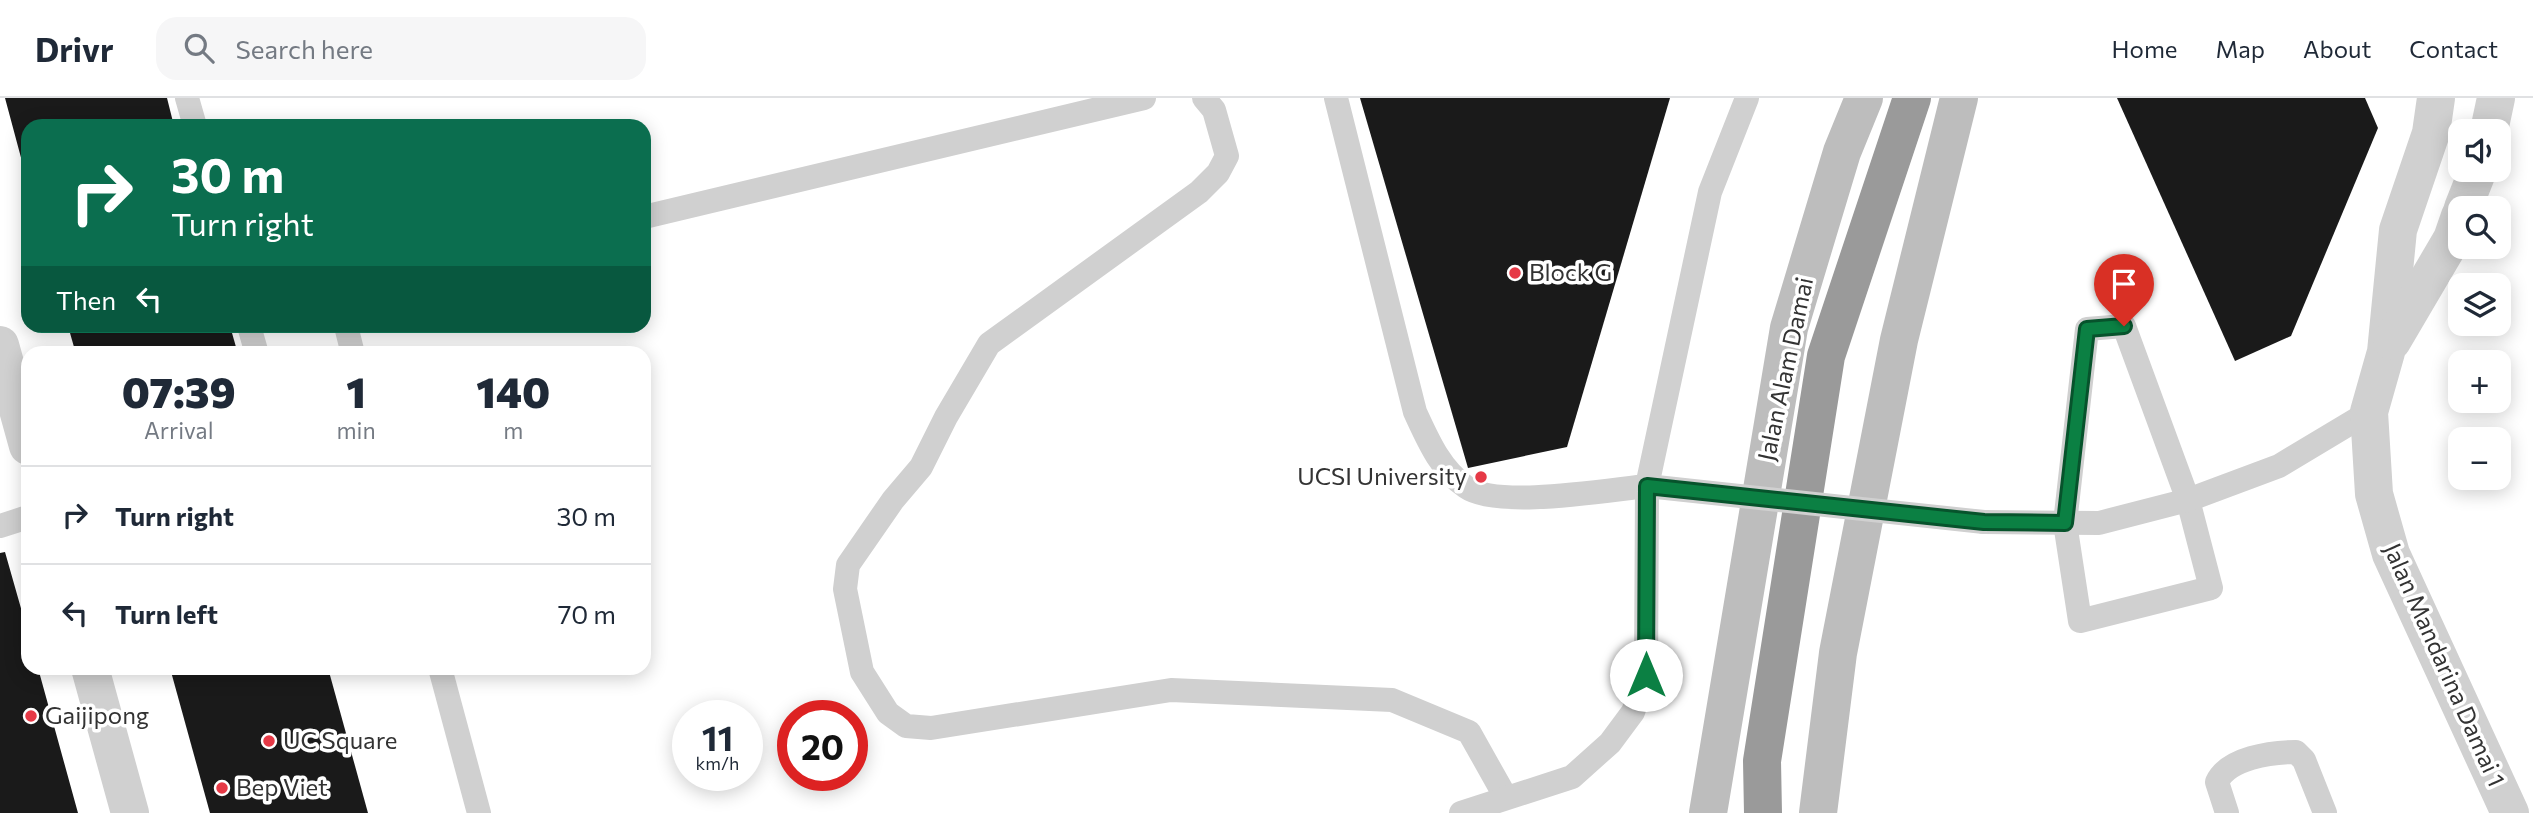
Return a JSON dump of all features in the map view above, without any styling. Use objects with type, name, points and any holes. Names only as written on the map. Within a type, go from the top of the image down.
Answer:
[{"type":"highway","points":[[1763,813],[1762,761],[1826,356],[1912,98]]},
{"type":"highway","points":[[1779,813],[1779,758],[1842,357],[1927,98]]},
{"type":"main road","name":"Jalan Alam Damai","points":[[1708,813],[1789,328],[1842,152],[1864,98]]},
{"type":"main road","points":[[1818,813],[1838,653],[1899,340],[1959,98]]},
{"type":"street","name":"Jalan Mandarina Damai 1","points":[[2436,98],[2428,146],[2398,230],[2386,352],[2369,412],[2374,494],[2391,554],[2510,813]]},
{"type":"street","points":[[2492,119],[2496,98]]},
{"type":"street","name":"Jalan Mandarina Damai 1","points":[[2386,352],[2448,246]]},
{"type":"street","points":[[0,345],[21,421]]},
{"type":"street","points":[[92,675],[130,813]]},
{"type":"lane","points":[[187,98],[193,119]]},
{"type":"lane","points":[[651,215],[1144,98]]},
{"type":"lane","points":[[1204,98],[1214,110],[1227,156],[1218,173],[1199,192],[989,344],[946,417],[921,467],[893,500],[848,565],[845,589],[862,672],[888,713],[906,726],[931,728],[1171,690],[1392,700],[1469,732],[1505,796]]},
{"type":"lane","points":[[1336,98],[1415,412],[1429,443],[1446,469],[1468,489],[1502,499],[1647,486],[1984,522],[2099,523],[2188,500],[2279,467],[2369,412]]},
{"type":"lane","points":[[1461,813],[1505,796],[1572,777],[1610,743],[1633,712],[1646,675],[1647,486],[1710,192],[1747,98]]},
{"type":"lane","points":[[2124,326],[2188,500],[2211,588],[2080,621],[2065,523],[2087,329],[2124,326]]},
{"type":"lane","points":[[0,526],[21,519]]},
{"type":"lane","points":[[442,675],[479,813]]},
{"type":"lane","points":[[2227,813],[2217,782],[2222,771],[2232,765],[2283,752],[2296,752],[2304,760],[2325,813]]},
{"type":"building","points":[[5,98],[167,98],[172,119],[21,119],[21,158]]},
{"type":"building","name":"Block G","points":[[1360,98],[1670,98],[1567,447],[1468,468]]},
{"type":"building","points":[[2117,98],[2365,98],[2378,128],[2291,336],[2235,361]]},
{"type":"building","points":[[70,333],[232,333],[236,346],[74,346]]},
{"type":"building","points":[[5,552],[21,608],[21,675],[40,675],[78,813],[0,813],[0,553]]},
{"type":"building","name":"UC Square","points":[[172,675],[330,675],[368,813],[210,813]]},
{"type":"place","name":"Block G","points":[[1515,273]]},
{"type":"place","name":"UCSI University","points":[[1481,477]]},
{"type":"place","name":"Gaijipong","points":[[31,716]]},
{"type":"place","name":"UC Square","points":[[269,741]]},
{"type":"place","name":"Bep Viet","points":[[222,788]]},
{"type":"route","points":[[1646,675],[1647,486],[1984,522],[2065,523],[2087,329],[2124,326]]}]
